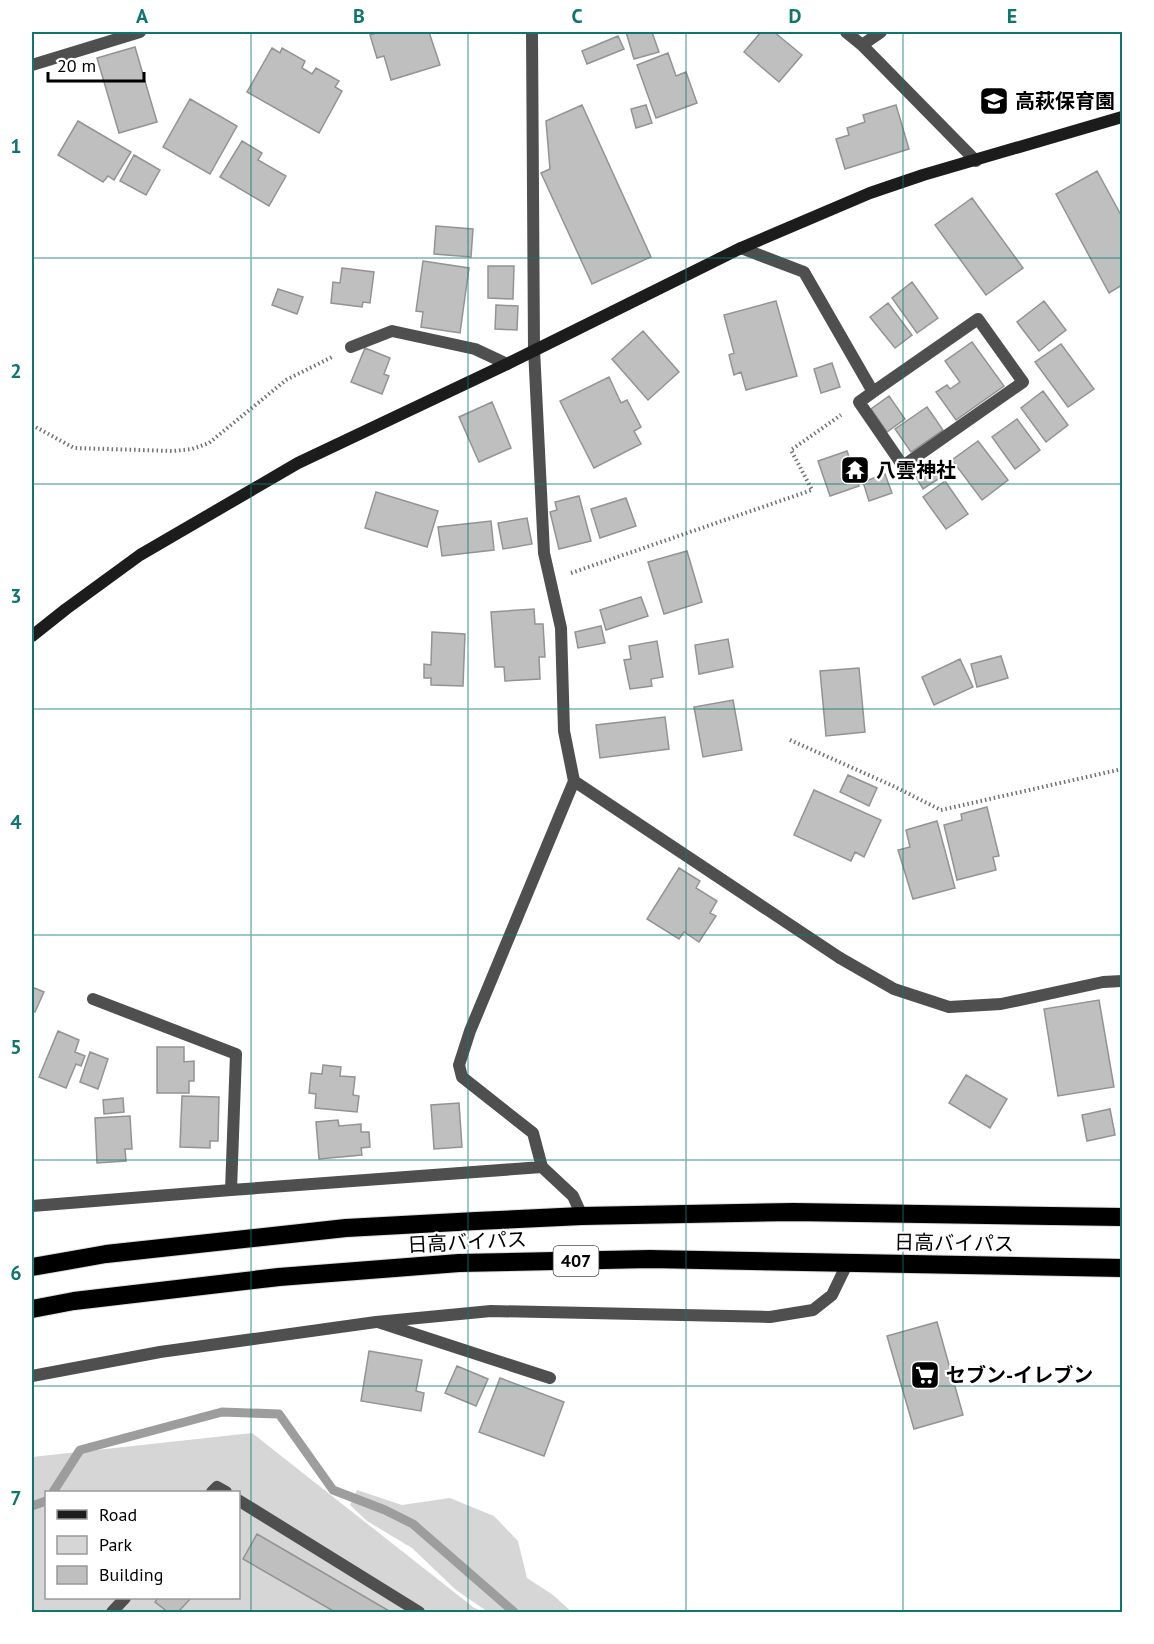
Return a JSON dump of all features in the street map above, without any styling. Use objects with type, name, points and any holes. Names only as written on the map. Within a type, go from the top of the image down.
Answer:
[{"type":"highway","name":"日高バイパス","points":[[32,1267],[106,1254],[346,1228],[582,1216],[794,1212],[1122,1217]]},
{"type":"highway","name":"日高バイパス","points":[[32,1310],[74,1301],[279,1277],[459,1263],[650,1259],[1122,1268]]},
{"type":"street","points":[[32,65],[140,32]]},
{"type":"street","points":[[532,32],[534,349],[544,553],[561,628],[564,731],[574,781],[470,1031],[459,1065],[462,1077],[533,1134],[542,1167],[573,1196],[582,1216]]},
{"type":"street","points":[[846,32],[862,45],[976,161]]},
{"type":"street","points":[[862,45],[881,32]]},
{"type":"street","points":[[32,636],[140,555],[298,463],[507,364],[741,248],[870,193],[923,175],[1122,117]]},
{"type":"street","points":[[741,248],[804,272],[873,392]]},
{"type":"street","points":[[978,319],[1023,382],[903,466],[859,402],[873,392],[978,319]]},
{"type":"street","points":[[351,347],[392,331],[475,349],[507,364]]},
{"type":"street","points":[[574,781],[840,958],[894,989],[949,1007],[1001,1004],[1103,982],[1122,981]]},
{"type":"street","points":[[93,999],[236,1053],[231,1190]]},
{"type":"street","points":[[32,1206],[542,1167]]},
{"type":"street","points":[[32,1376],[160,1352],[376,1322],[492,1311],[770,1317],[813,1310],[832,1295],[848,1263]]},
{"type":"street","points":[[376,1322],[550,1378]]},
{"type":"street","points":[[240,1501],[419,1612]]},
{"type":"street","points":[[112,1612],[123,1599]]},
{"type":"path","points":[[32,425],[74,448],[173,451],[192,449],[209,443],[286,380],[351,347]]},
{"type":"path","points":[[551,580],[812,490],[791,450],[859,402]]},
{"type":"path","points":[[790,740],[941,810],[1122,770]]},
{"type":"green space","points":[[252,1433],[473,1607],[483,1612],[32,1612],[32,1457]]},
{"type":"green space","points":[[357,1490],[402,1505],[450,1498],[494,1516],[518,1541],[527,1578],[553,1595],[572,1612],[488,1612],[456,1590],[412,1548],[367,1521],[350,1505]]},
{"type":"building","points":[[375,32],[429,32],[440,65],[391,80],[384,56],[377,58],[370,35]]},
{"type":"building","points":[[626,32],[652,32],[659,52],[634,59]]},
{"type":"building","points":[[761,32],[774,32],[802,55],[779,82],[744,52]]},
{"type":"building","points":[[618,36],[624,49],[587,64],[582,51]]},
{"type":"building","points":[[135,47],[157,122],[119,133],[97,58]]},
{"type":"building","points":[[272,48],[280,53],[282,48],[305,61],[302,68],[312,74],[316,68],[339,81],[335,87],[342,91],[319,133],[247,92]]},
{"type":"building","points":[[668,53],[676,76],[686,72],[697,103],[656,118],[637,65]]},
{"type":"building","points":[[190,99],[237,126],[210,174],[163,147]]},
{"type":"building","points":[[582,105],[651,257],[592,284],[541,173],[550,169],[546,121]]},
{"type":"building","points":[[646,105],[652,123],[636,128],[631,109]]},
{"type":"building","points":[[896,105],[909,149],[845,169],[836,139],[849,135],[847,128],[865,122],[863,115]]},
{"type":"building","points":[[78,121],[131,152],[114,180],[108,176],[103,182],[58,155]]},
{"type":"building","points":[[242,141],[262,153],[258,160],[286,176],[269,206],[220,177]]},
{"type":"building","points":[[134,155],[160,170],[146,195],[120,181]]},
{"type":"building","points":[[1097,171],[1122,217],[1122,285],[1109,293],[1056,194]]},
{"type":"building","points":[[972,198],[1023,268],[986,295],[935,225]]},
{"type":"building","points":[[436,226],[473,229],[471,257],[434,254]]},
{"type":"building","points":[[423,261],[469,268],[460,333],[421,327],[423,312],[416,311]]},
{"type":"building","points":[[488,266],[514,266],[513,299],[488,298]]},
{"type":"building","points":[[342,268],[374,272],[370,303],[363,302],[362,307],[331,303],[333,282],[340,283]]},
{"type":"building","points":[[912,282],[938,318],[917,333],[892,298]]},
{"type":"building","points":[[278,289],[303,297],[297,314],[272,305]]},
{"type":"building","points":[[776,301],[797,376],[746,390],[741,372],[734,375],[729,355],[734,353],[724,315]]},
{"type":"building","points":[[1044,301],[1066,330],[1039,351],[1017,322]]},
{"type":"building","points":[[888,303],[912,335],[895,348],[870,317]]},
{"type":"building","points":[[496,305],[518,306],[517,330],[495,329]]},
{"type":"building","points":[[643,331],[679,372],[648,400],[612,359]]},
{"type":"building","points":[[972,342],[1004,386],[956,420],[936,392],[947,385],[950,389],[960,382],[945,361]]},
{"type":"building","points":[[1061,344],[1094,389],[1068,407],[1035,362]]},
{"type":"building","points":[[365,348],[390,358],[384,374],[389,376],[382,394],[351,382]]},
{"type":"building","points":[[832,363],[840,387],[821,393],[814,369]]},
{"type":"building","points":[[609,377],[621,403],[627,400],[641,427],[634,431],[641,444],[594,468],[560,401]]},
{"type":"building","points":[[1043,391],[1068,425],[1046,442],[1021,408]]},
{"type":"building","points":[[889,396],[905,419],[887,432],[871,409]]},
{"type":"building","points":[[492,402],[511,448],[479,462],[459,417]]},
{"type":"building","points":[[927,407],[943,430],[911,452],[895,429]]},
{"type":"building","points":[[1017,419],[1040,450],[1015,469],[992,437]]},
{"type":"building","points":[[978,441],[1008,480],[982,500],[952,460]]},
{"type":"building","points":[[847,451],[859,486],[830,496],[818,461]]},
{"type":"building","points":[[935,464],[943,476],[923,489],[916,477]]},
{"type":"building","points":[[885,474],[892,493],[869,501],[863,482]]},
{"type":"building","points":[[945,481],[968,514],[946,529],[923,497]]},
{"type":"building","points":[[376,492],[438,511],[427,547],[365,528]]},
{"type":"building","points":[[579,496],[591,541],[559,549],[550,512],[557,510],[555,502]]},
{"type":"building","points":[[626,498],[636,526],[600,538],[591,509]]},
{"type":"building","points":[[527,518],[532,544],[503,549],[498,523]]},
{"type":"building","points":[[491,521],[494,550],[442,556],[438,527]]},
{"type":"building","points":[[687,551],[702,602],[664,614],[648,562]]},
{"type":"building","points":[[641,597],[648,616],[606,630],[600,610]]},
{"type":"building","points":[[534,609],[535,624],[543,624],[545,657],[539,657],[540,679],[505,681],[504,667],[495,667],[491,612]]},
{"type":"building","points":[[601,626],[605,643],[578,648],[575,632]]},
{"type":"building","points":[[432,632],[465,634],[463,686],[431,685],[431,678],[424,678],[424,664],[431,665]]},
{"type":"building","points":[[728,639],[733,667],[699,674],[695,645]]},
{"type":"building","points":[[657,641],[663,677],[651,679],[652,686],[630,689],[624,660],[631,659],[629,646]]},
{"type":"building","points":[[1001,656],[1008,678],[977,687],[971,664]]},
{"type":"building","points":[[960,659],[973,687],[934,705],[922,677]]},
{"type":"building","points":[[859,668],[865,732],[826,736],[820,671]]},
{"type":"building","points":[[733,700],[742,750],[703,757],[694,707]]},
{"type":"building","points":[[665,717],[669,749],[600,758],[596,725]]},
{"type":"building","points":[[848,775],[877,788],[869,806],[840,792]]},
{"type":"building","points":[[814,790],[881,820],[864,857],[855,852],[851,861],[794,835]]},
{"type":"building","points":[[987,807],[999,856],[993,857],[996,870],[957,880],[944,825],[962,820],[961,814]]},
{"type":"building","points":[[937,821],[955,888],[913,899],[898,850],[910,847],[906,830]]},
{"type":"building","points":[[679,868],[700,881],[696,888],[717,901],[710,913],[716,916],[699,942],[684,932],[679,939],[647,919]]},
{"type":"building","points":[[32,987],[44,992],[35,1012],[32,1010]]},
{"type":"building","points":[[1099,1000],[1114,1087],[1058,1096],[1044,1009]]},
{"type":"building","points":[[58,1031],[79,1040],[75,1052],[85,1056],[81,1066],[76,1064],[66,1088],[39,1077]]},
{"type":"building","points":[[157,1047],[184,1047],[184,1062],[194,1061],[194,1081],[189,1081],[189,1093],[157,1093]]},
{"type":"building","points":[[90,1052],[108,1059],[98,1089],[80,1082]]},
{"type":"building","points":[[323,1065],[341,1067],[340,1076],[355,1077],[353,1095],[359,1096],[357,1112],[315,1108],[316,1094],[309,1093],[311,1073],[322,1074]]},
{"type":"building","points":[[966,1075],[1007,1099],[990,1128],[949,1103]]},
{"type":"building","points":[[182,1096],[219,1097],[218,1141],[210,1141],[210,1148],[180,1147]]},
{"type":"building","points":[[123,1098],[124,1112],[104,1114],[103,1100]]},
{"type":"building","points":[[459,1103],[462,1147],[434,1149],[431,1105]]},
{"type":"building","points":[[1110,1109],[1115,1135],[1087,1141],[1082,1115]]},
{"type":"building","points":[[130,1116],[132,1149],[125,1149],[126,1161],[97,1163],[95,1118]]},
{"type":"building","points":[[338,1120],[339,1126],[361,1124],[361,1132],[369,1132],[370,1147],[361,1148],[362,1155],[319,1159],[316,1122]]},
{"type":"building","name":"セブン-イレブン","points":[[937,1322],[963,1415],[914,1429],[887,1336]]},
{"type":"building","points":[[369,1351],[422,1360],[416,1391],[424,1393],[421,1411],[361,1401]]},
{"type":"building","points":[[457,1366],[488,1379],[476,1406],[445,1393]]},
{"type":"building","points":[[500,1378],[564,1402],[544,1456],[479,1432]]},
{"type":"building","points":[[257,1534],[391,1612],[335,1612],[243,1559]]},
{"type":"building","points":[[157,1599],[190,1599],[178,1612],[168,1612],[155,1602]]},
{"type":"waterway","points":[[54,1491],[80,1450],[222,1412],[279,1414],[333,1490],[385,1510],[413,1524],[514,1612]]},
{"type":"waterway","points":[[32,1506],[45,1501]]},
{"type":"place","name":"高萩保育園","points":[[994,101]]},
{"type":"place","name":"八雲神社","points":[[855,470]]},
{"type":"place","name":"セブン-イレブン","points":[[925,1375]]}]
